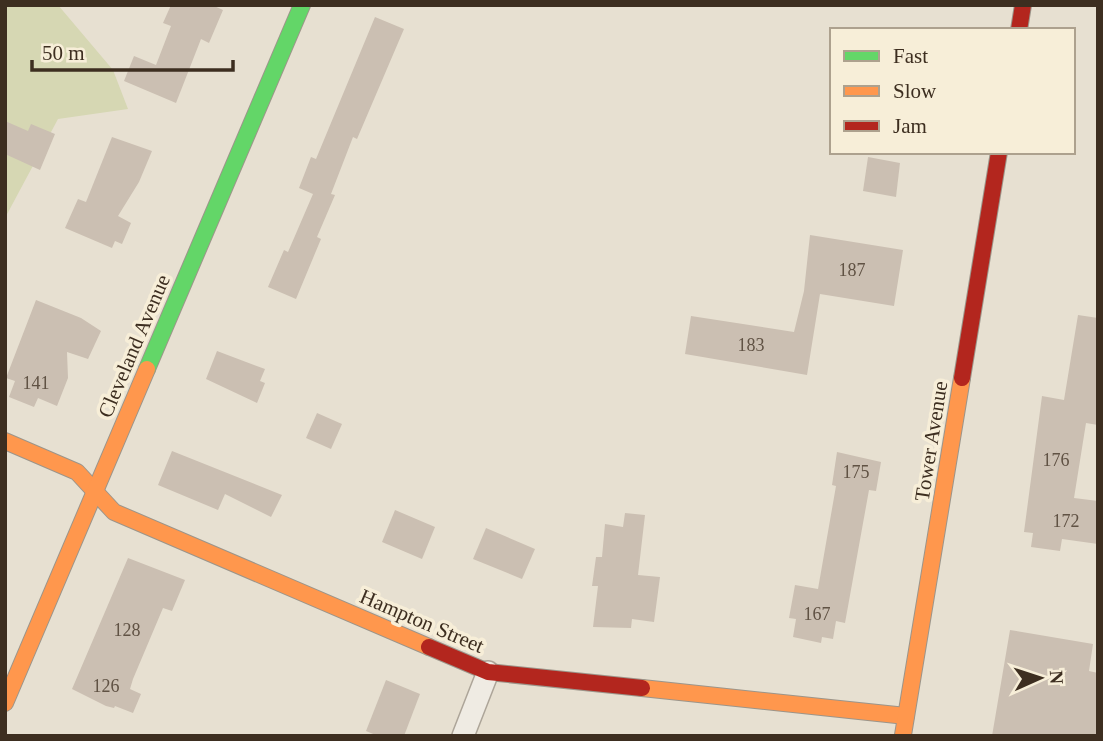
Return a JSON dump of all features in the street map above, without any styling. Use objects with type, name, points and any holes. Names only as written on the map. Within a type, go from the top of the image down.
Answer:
[{"type":"street","name":"Cleveland Avenue","points":[[5,703],[302,5]]},
{"type":"street","points":[[1019,28],[1023,5]]},
{"type":"street","name":"Tower Avenue","points":[[903,736],[999,154]]},
{"type":"street","name":"Hampton Street","points":[[5,441],[77,472],[114,512],[488,672],[906,716]]},
{"type":"street","points":[[463,736],[488,672]]},
{"type":"green space","points":[[5,5],[58,5],[113,70],[128,109],[58,119],[5,218]]},
{"type":"building","points":[[171,5],[212,5],[223,10],[209,43],[201,39],[176,103],[124,81],[134,56],[156,65],[171,26],[163,23]]},
{"type":"building","points":[[375,17],[404,29],[357,139],[353,137],[331,194],[335,195],[317,237],[321,239],[296,299],[268,287],[284,250],[288,252],[313,194],[299,188],[311,157],[316,159]]},
{"type":"building","points":[[5,121],[28,131],[31,124],[55,134],[40,170],[5,154]]},
{"type":"building","points":[[112,137],[152,151],[139,182],[118,216],[131,223],[122,244],[115,241],[112,248],[65,228],[78,199],[86,202]]},
{"type":"building","points":[[868,157],[900,163],[896,197],[863,191]]},
{"type":"building","points":[[810,235],[903,250],[894,306],[820,294],[807,375],[685,354],[691,316],[794,332],[804,291]]},
{"type":"building","points":[[36,300],[81,318],[101,331],[88,359],[67,352],[68,378],[57,406],[38,398],[34,407],[9,397],[15,381],[6,378]]},
{"type":"building","points":[[1078,315],[1098,318],[1098,425],[1086,423],[1074,498],[1098,501],[1098,544],[1062,539],[1060,551],[1031,547],[1033,533],[1024,532],[1042,396],[1064,400]]},
{"type":"building","points":[[217,351],[265,369],[260,381],[265,383],[257,403],[206,379]]},
{"type":"building","points":[[317,413],[342,424],[331,449],[306,438]]},
{"type":"building","points":[[172,451],[282,495],[271,517],[225,494],[218,510],[158,485]]},
{"type":"building","points":[[837,452],[881,462],[876,491],[869,490],[845,623],[836,621],[833,639],[822,637],[821,643],[793,637],[796,619],[789,618],[795,585],[818,589],[836,486],[832,485]]},
{"type":"building","points":[[395,510],[435,527],[422,559],[382,542]]},
{"type":"building","points":[[625,513],[645,515],[638,575],[660,577],[654,622],[632,619],[631,628],[593,627],[598,586],[592,586],[596,557],[602,557],[605,524],[623,527]]},
{"type":"building","points":[[486,528],[535,549],[522,579],[473,559]]},
{"type":"building","points":[[128,558],[185,580],[172,611],[163,608],[133,679],[130,689],[141,694],[133,713],[115,706],[106,706],[72,689]]},
{"type":"building","points":[[1010,630],[1093,644],[1089,671],[1098,673],[1098,736],[992,736]]},
{"type":"building","points":[[386,680],[420,694],[404,736],[378,736],[366,731]]},
{"type":"traffic: fast","points":[[147,369],[302,5]]},
{"type":"traffic: slow","points":[[5,703],[147,369]]},
{"type":"traffic: slow","points":[[903,735],[962,378]]},
{"type":"traffic: slow","points":[[5,441],[77,472],[114,512],[429,647]]},
{"type":"traffic: slow","points":[[642,688],[906,716]]},
{"type":"traffic: jam","points":[[1019,28],[1023,5]]},
{"type":"traffic: jam","points":[[962,378],[999,154]]},
{"type":"traffic: jam","points":[[429,647],[488,672],[642,688]]}]
